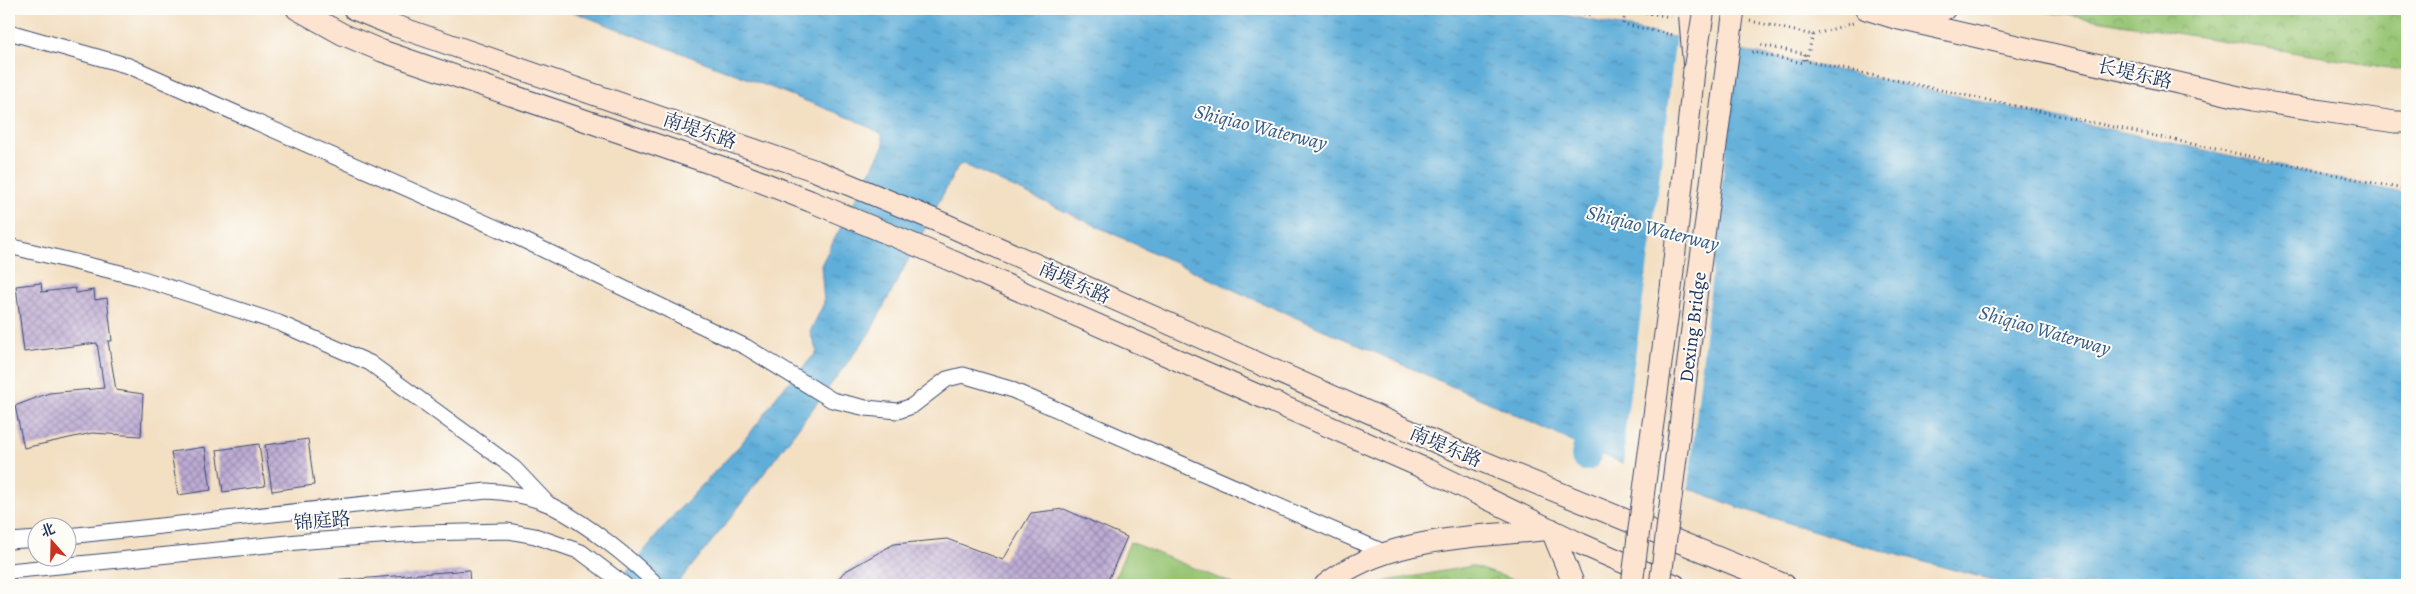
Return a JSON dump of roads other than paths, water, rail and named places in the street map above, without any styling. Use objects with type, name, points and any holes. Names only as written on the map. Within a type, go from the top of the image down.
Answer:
[{"type":"street","name":"南堤东路","points":[[298,9],[342,34],[382,51],[733,171],[810,201],[927,250],[1428,470],[1551,529],[1675,585]]},
{"type":"street","name":"南堤东路","points":[[354,9],[392,25],[816,171],[947,225],[1440,444],[1785,585]]},
{"type":"street","name":"Dexing Bridge","points":[[1640,585],[1643,497],[1674,270],[1694,70],[1704,9]]},
{"type":"street","name":"Dexing Bridge","points":[[1660,585],[1734,9]]},
{"type":"street","points":[[1881,13],[1945,9]]},
{"type":"street","points":[[1680,13],[1694,70]]},
{"type":"street","name":"长堤东路","points":[[1881,13],[2252,100],[2395,122],[2407,122]]},
{"type":"street","points":[[9,32],[129,66],[305,142],[517,237],[746,347],[832,400],[866,408],[898,411],[912,406],[938,385],[953,377],[963,375],[985,381],[1010,389],[1386,553]]},
{"type":"street","points":[[9,246],[137,277],[279,322],[370,363],[514,468],[550,505]]},
{"type":"street","name":"锦庭路","points":[[78,535],[487,492],[512,493],[550,505],[595,534],[657,585]]},
{"type":"street","points":[[1632,585],[1643,497]]},
{"type":"street","points":[[1671,498],[1675,585]]},
{"type":"street","points":[[1325,585],[1344,572],[1386,553],[1438,541],[1551,529],[1574,585]]},
{"type":"street","name":"锦庭路","points":[[9,571],[308,541],[422,532],[492,531],[535,536],[581,552],[625,585]]},
{"type":"street","points":[[9,542],[28,540]]},
{"type":"water","name":"Shiqiao Waterway","points":[[566,9],[1535,9],[1827,68],[2407,194],[2407,585],[2011,585],[1861,545],[1740,508],[1587,449],[1506,410],[1249,297],[963,164],[958,166],[869,334],[722,529],[676,585],[616,585],[672,517],[740,445],[762,418],[778,394],[817,352],[810,332],[824,303],[821,265],[884,145],[882,134],[853,119]]},
{"type":"waterway","points":[[1586,456],[1595,409]]}]
